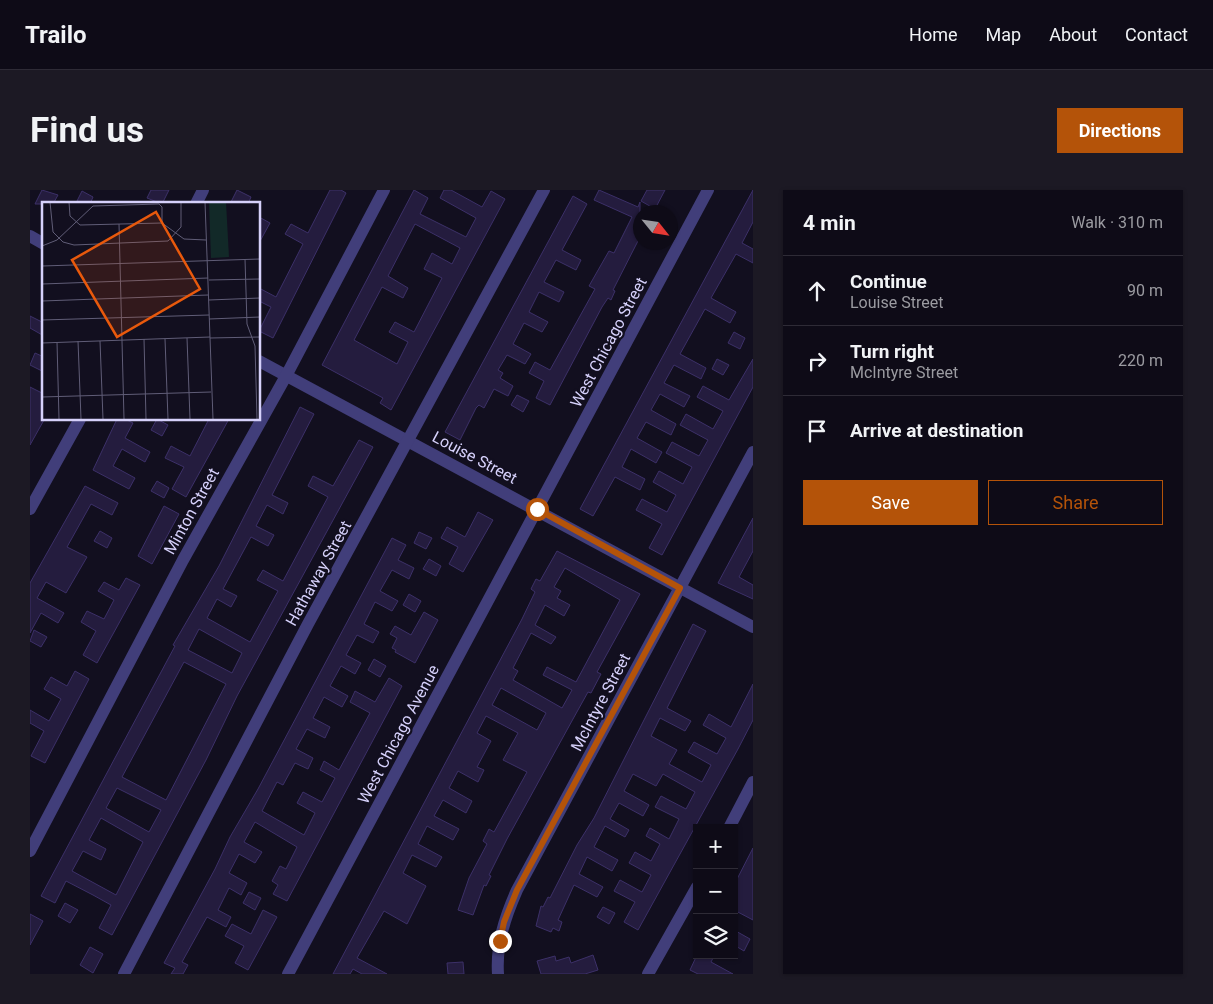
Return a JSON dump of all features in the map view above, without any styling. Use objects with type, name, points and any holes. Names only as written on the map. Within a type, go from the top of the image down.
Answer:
[{"type":"street","points":[[197,202],[203,190]]},
{"type":"street","name":"Minton Street","points":[[30,850],[183,560],[286,376],[384,190]]},
{"type":"street","name":"Hathaway Street","points":[[124,974],[308,624],[544,190]]},
{"type":"street","name":"West Chicago Street","points":[[537,509],[708,190]]},
{"type":"street","points":[[30,236],[42,243]]},
{"type":"street","name":"Louise Street","points":[[260,362],[409,440],[753,627]]},
{"type":"street","points":[[30,510],[79,420]]},
{"type":"street","name":"McIntyre Street","points":[[498,974],[498,955],[504,922],[517,890],[753,452]]},
{"type":"street","name":"West Chicago Avenue","points":[[288,974],[537,509]]},
{"type":"street","points":[[731,824],[753,782]]},
{"type":"street","points":[[649,974],[693,894]]},
{"type":"building","points":[[42,190],[58,195],[54,202],[35,204]]},
{"type":"building","points":[[151,190],[169,190],[163,202],[147,198]]},
{"type":"building","points":[[237,190],[251,197],[249,202],[231,202]]},
{"type":"building","points":[[330,190],[341,190],[346,193],[273,338],[260,332],[271,307],[260,302],[260,289],[276,297],[303,244],[285,234],[291,224],[308,233]]},
{"type":"building","points":[[414,190],[428,198],[420,214],[466,237],[476,218],[440,198],[444,190],[451,190],[482,207],[491,191],[505,199],[391,410],[380,403],[383,398],[322,365]],"holes":[[[415,224],[460,248],[452,264],[432,253],[424,269],[442,278],[414,332],[395,322],[389,332],[408,342],[397,364],[354,340],[382,287],[403,298],[408,288],[388,276]]]},
{"type":"building","points":[[599,190],[633,205],[633,250],[613,290],[615,291],[611,300],[608,298],[602,307],[550,405],[536,398],[544,381],[529,373],[535,362],[550,370],[595,289],[589,286],[609,251],[614,253],[632,217],[594,200]]},
{"type":"building","points":[[647,190],[665,190],[657,205],[648,205],[641,201]]},
{"type":"building","points":[[753,190],[753,222],[742,243],[753,249],[753,263],[736,254],[711,298],[736,312],[730,323],[705,309],[680,354],[706,368],[701,379],[674,365],[664,383],[690,396],[684,407],[660,394],[651,410],[676,424],[671,435],[646,422],[637,438],[662,452],[656,463],[631,449],[622,467],[645,479],[640,490],[615,477],[593,516],[580,509]]},
{"type":"building","points":[[82,191],[93,197],[91,202],[77,201]]},
{"type":"building","points":[[573,196],[587,204],[562,250],[581,260],[576,270],[556,260],[544,282],[564,292],[559,302],[539,292],[529,312],[548,322],[542,332],[524,323],[513,344],[531,354],[525,364],[507,355],[498,370],[503,373],[500,378],[513,386],[508,396],[494,389],[484,408],[479,405],[476,408],[460,440],[445,432]]},
{"type":"building","points":[[260,218],[270,223],[260,241]]},
{"type":"building","points":[[30,316],[42,322],[42,335],[30,328]]},
{"type":"building","points":[[734,332],[745,338],[740,349],[728,343]]},
{"type":"building","points":[[35,353],[42,356],[42,371],[30,365]]},
{"type":"building","points":[[717,359],[729,365],[723,375],[712,369]]},
{"type":"building","points":[[753,359],[753,387],[662,555],[649,548],[662,524],[636,510],[642,499],[667,512],[676,495],[653,482],[659,471],[683,484],[692,467],[666,453],[672,442],[699,456],[708,440],[680,425],[686,414],[713,429],[723,411],[697,397],[703,386],[729,400]]},
{"type":"building","points":[[30,387],[42,393],[42,420],[44,420],[30,445]]},
{"type":"building","points":[[517,395],[529,401],[523,412],[511,405]]},
{"type":"building","points":[[300,407],[314,414],[272,495],[288,503],[283,514],[267,505],[256,526],[274,535],[268,546],[251,537],[223,589],[237,596],[231,607],[217,599],[207,618],[250,642],[278,591],[257,580],[263,570],[283,581],[328,497],[308,486],[313,476],[333,486],[359,440],[373,447],[237,696],[206,760],[112,935],[99,928],[111,905],[93,895],[66,881],[55,903],[41,896],[175,646],[173,645],[219,566]],"holes":[[[199,629],[242,653],[232,673],[188,650]],[[184,662],[226,684],[166,800],[122,777]],[[117,788],[161,810],[149,832],[106,808]],[[101,818],[143,842],[116,895],[72,871],[83,851],[101,860],[106,849],[89,840]]]},
{"type":"building","points":[[117,420],[127,420],[133,423],[125,438],[150,452],[145,462],[122,449],[113,466],[135,478],[129,489],[93,470]]},
{"type":"building","points":[[156,420],[168,425],[162,436],[151,430]]},
{"type":"building","points":[[208,420],[228,420],[186,497],[172,489],[184,467],[165,458],[171,446],[190,456]]},
{"type":"building","points":[[157,481],[169,488],[164,498],[151,491]]},
{"type":"building","points":[[85,486],[118,503],[112,515],[91,504],[67,547],[87,557],[66,593],[46,582],[37,598],[64,613],[58,623],[41,613],[30,633],[30,583]]},
{"type":"building","points":[[164,506],[179,514],[152,564],[138,556]]},
{"type":"building","points":[[478,512],[493,520],[463,572],[449,564],[458,547],[441,538],[447,527],[465,537]]},
{"type":"building","points":[[753,518],[753,551],[739,577],[753,585],[753,599],[718,583]]},
{"type":"building","points":[[100,531],[112,538],[107,548],[94,541]]},
{"type":"building","points":[[419,532],[432,538],[426,549],[414,543]]},
{"type":"building","points":[[392,538],[406,545],[398,560],[414,568],[409,579],[392,570],[380,591],[398,601],[392,611],[375,602],[364,624],[379,632],[373,643],[357,635],[346,655],[361,663],[355,674],[341,666],[330,686],[348,696],[342,707],[324,697],[313,718],[330,727],[325,738],[307,729],[296,749],[313,758],[308,769],[295,763],[283,785],[277,782],[262,811],[304,835],[315,813],[297,803],[303,792],[322,802],[335,778],[320,770],[324,761],[339,770],[370,713],[350,702],[355,691],[375,702],[389,678],[402,686],[287,901],[273,894],[278,885],[272,881],[280,866],[286,869],[297,847],[255,822],[244,842],[262,852],[255,863],[239,854],[229,873],[247,883],[241,895],[229,888],[218,910],[231,917],[226,927],[207,917],[182,962],[188,965],[183,974],[171,974],[175,968],[164,963]]},
{"type":"building","points":[[557,551],[640,594],[597,672],[601,674],[591,693],[588,692],[507,839],[489,875],[491,876],[486,886],[484,885],[473,915],[458,910],[469,878],[487,844],[483,841],[489,829],[494,832],[527,772],[503,760],[518,733],[486,716],[477,733],[491,741],[477,767],[484,770],[478,782],[458,771],[449,788],[472,801],[466,813],[443,800],[434,816],[459,829],[453,840],[427,826],[418,844],[442,857],[436,867],[412,855],[403,873],[426,886],[407,924],[384,911],[357,958],[387,974],[362,974],[353,969],[350,974],[333,974],[522,619],[535,592],[531,589],[536,579],[540,581]],"holes":[[[565,568],[620,600],[576,682],[547,667],[543,675],[572,690],[562,708],[513,680],[518,671],[513,668],[531,633],[551,644],[556,637],[535,625],[545,605],[564,616],[570,605],[557,598],[561,591],[554,587]],[[501,688],[546,713],[537,730],[492,705]]]},
{"type":"building","points":[[429,559],[441,566],[436,576],[423,569]]},
{"type":"building","points":[[126,578],[140,585],[97,663],[83,655],[96,631],[81,622],[87,611],[104,619],[114,600],[98,591],[104,582],[119,590]]},
{"type":"building","points":[[409,594],[421,601],[415,612],[403,605]]},
{"type":"building","points":[[424,612],[438,620],[415,663],[395,652],[396,650],[392,648],[397,638],[390,634],[395,626],[411,635]]},
{"type":"building","points":[[693,624],[706,631],[667,708],[691,721],[685,731],[660,718],[651,736],[677,750],[669,764],[702,782],[711,765],[688,752],[694,742],[717,754],[726,738],[703,725],[709,714],[731,727],[753,684],[753,720],[697,824],[693,824],[693,830],[638,930],[624,922],[635,902],[614,891],[620,880],[642,892],[651,875],[629,863],[635,852],[651,861],[660,844],[646,836],[650,828],[669,839],[679,819],[655,807],[661,796],[686,809],[695,792],[663,774],[656,786],[633,774],[624,791],[649,805],[643,816],[619,803],[610,819],[629,830],[625,837],[605,826],[594,847],[618,860],[612,871],[587,857],[579,874],[603,887],[597,897],[574,885],[558,920],[562,922],[559,931],[553,928],[551,932],[536,926],[541,906],[543,907],[548,897],[550,898],[577,845],[594,818]]},
{"type":"building","points":[[34,630],[47,637],[41,647],[30,641]]},
{"type":"building","points":[[374,659],[386,666],[380,677],[368,670]]},
{"type":"building","points":[[75,671],[89,679],[45,763],[31,756],[44,731],[30,723],[30,710],[49,721],[61,699],[44,689],[51,677],[67,686]]},
{"type":"building","points":[[753,848],[753,920],[738,912],[738,877]]},
{"type":"building","points":[[249,892],[261,898],[255,910],[243,903]]},
{"type":"building","points":[[65,903],[78,910],[70,923],[58,916]]},
{"type":"building","points":[[603,907],[615,913],[609,924],[597,917]]},
{"type":"building","points":[[263,910],[277,917],[248,970],[235,963],[244,946],[225,936],[232,924],[251,934]]},
{"type":"building","points":[[30,914],[43,921],[30,945]]},
{"type":"building","points":[[738,932],[750,939],[744,951],[738,947]]},
{"type":"building","points":[[90,947],[103,954],[93,973],[80,965]]},
{"type":"building","points":[[593,955],[598,970],[585,974],[541,974],[537,961],[555,956],[556,961],[569,957],[571,963]]},
{"type":"building","points":[[695,959],[712,959],[711,962],[733,974],[698,974],[690,970]]},
{"type":"building","points":[[463,962],[464,974],[448,974],[447,963]]},
{"type":"route","points":[[500,941],[504,922],[517,890],[680,588],[537,509]]}]
